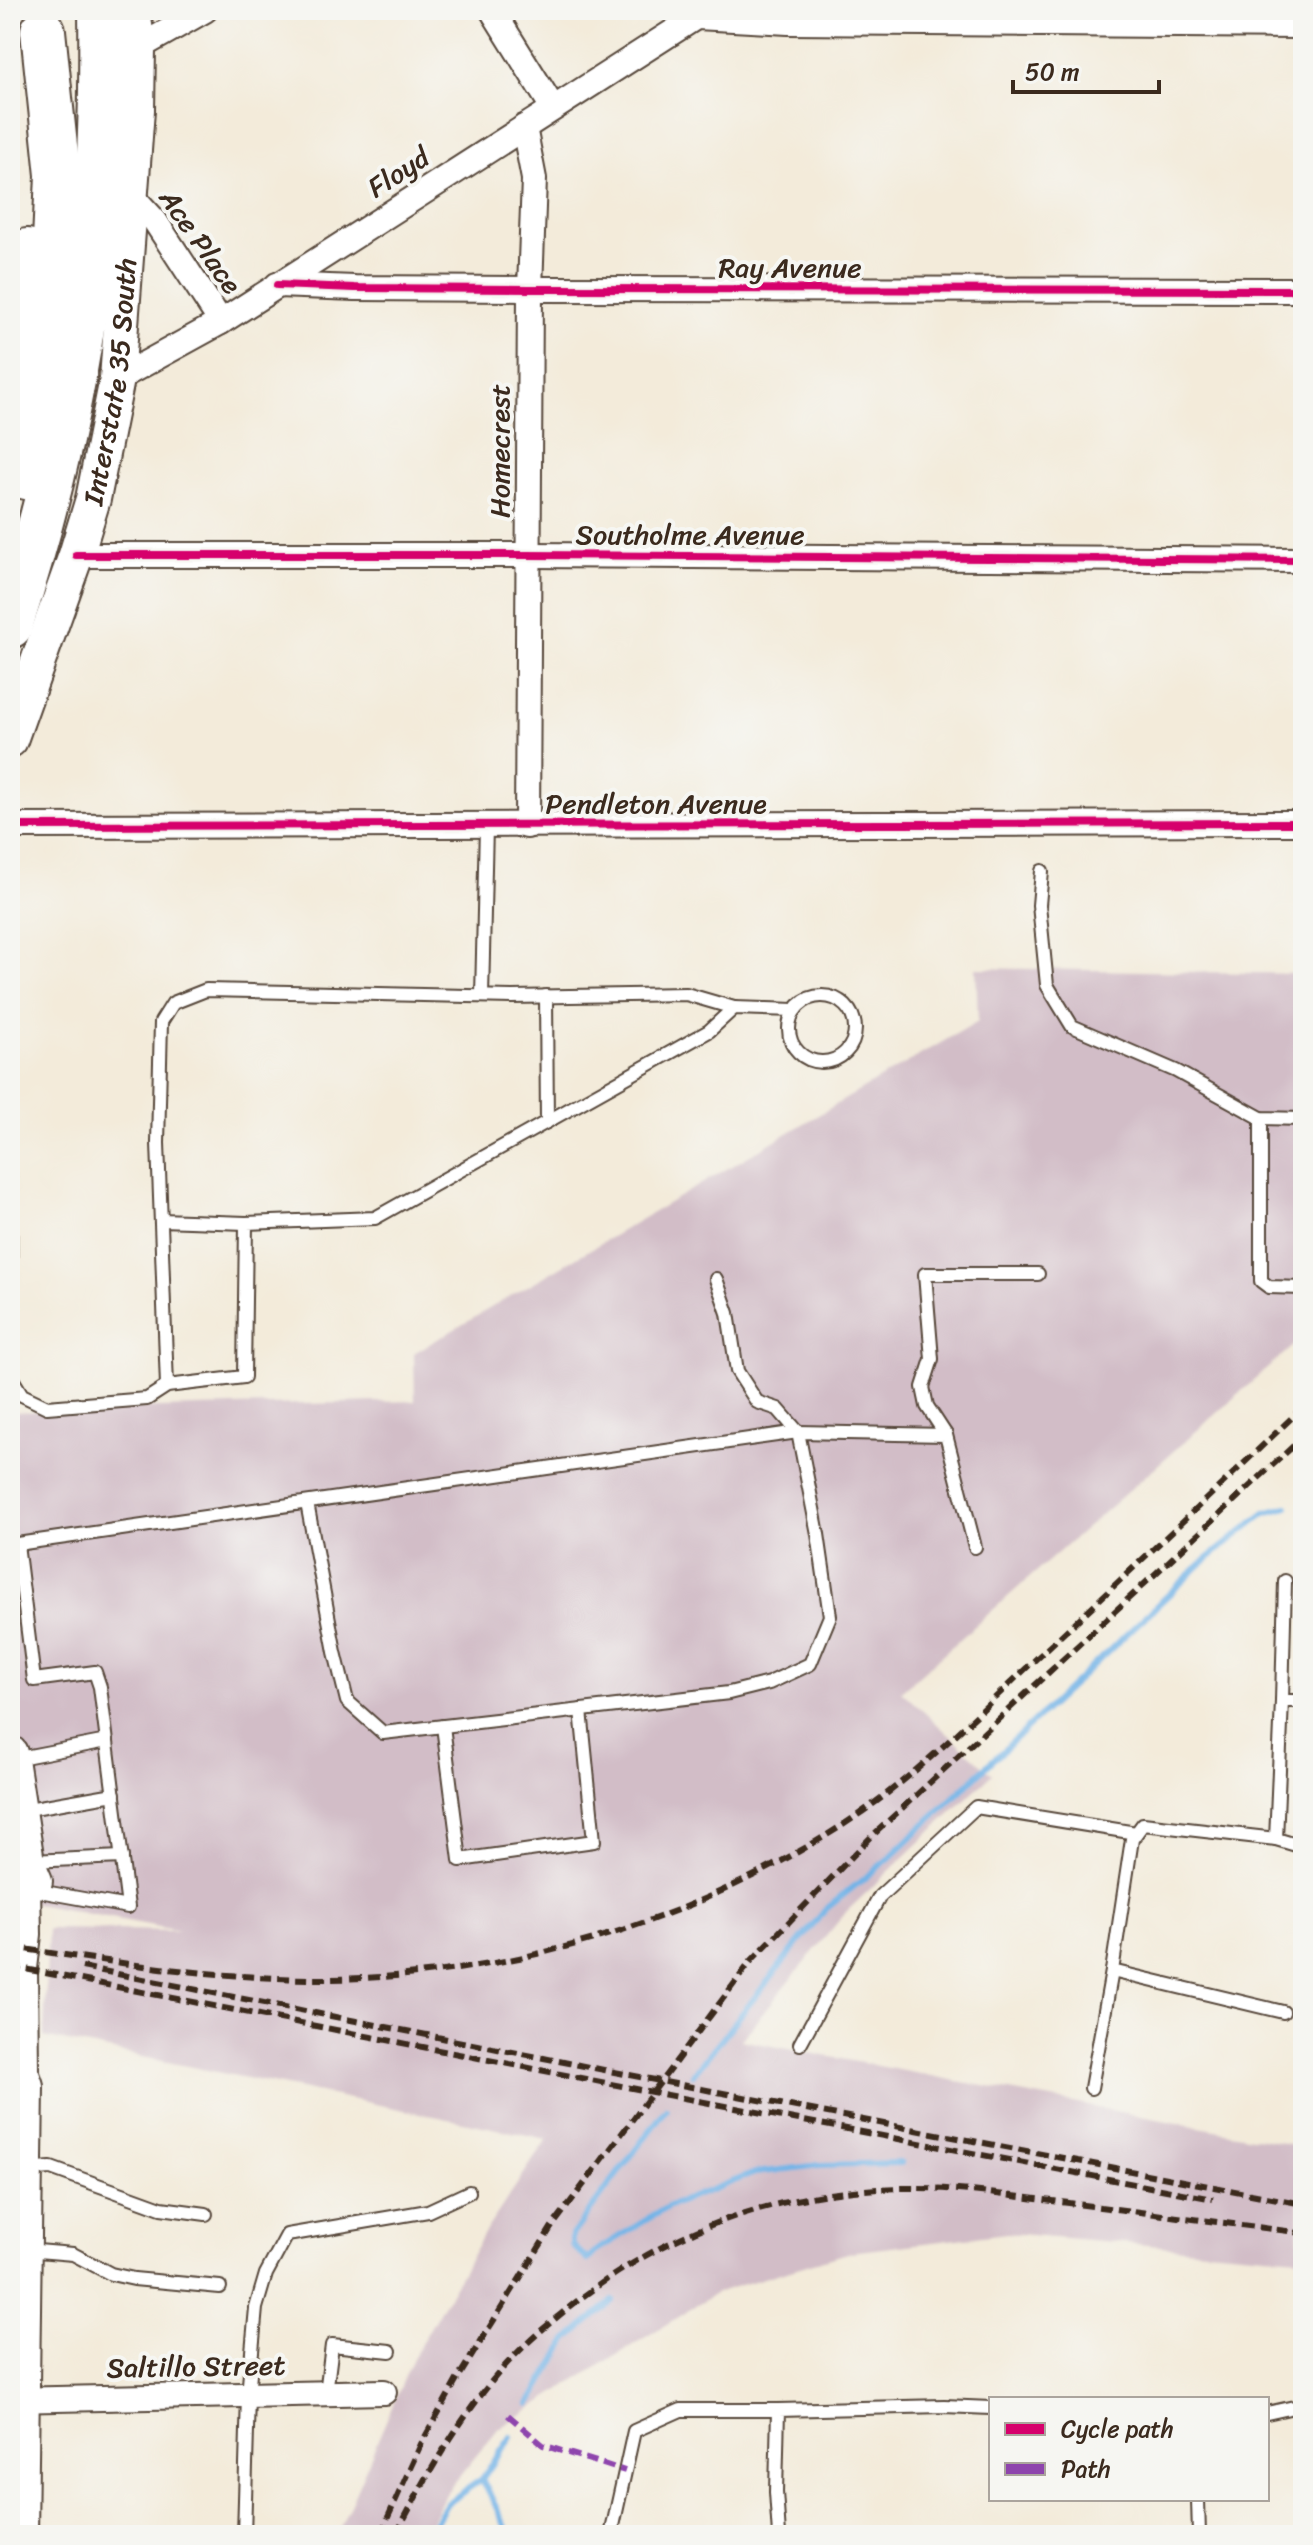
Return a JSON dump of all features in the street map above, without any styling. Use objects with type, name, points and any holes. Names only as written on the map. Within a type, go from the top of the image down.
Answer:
[{"type":"highway","points":[[10,626],[51,487],[74,373],[95,228],[101,10]]},
{"type":"highway","points":[[10,355],[34,207],[42,96],[43,20]]},
{"type":"highway","points":[[10,594],[53,284],[58,175],[43,20]]},
{"type":"street","name":"Interstate 35 South","points":[[10,740],[93,499],[117,379],[132,196],[138,48],[133,10]]},
{"type":"street","points":[[138,48],[205,10]]},
{"type":"street","points":[[492,10],[553,108]]},
{"type":"street","points":[[702,13],[788,22],[1303,26]]},
{"type":"street","name":"Floyd","points":[[117,379],[221,322],[702,13]]},
{"type":"street","name":"Homecrest","points":[[524,127],[534,179],[530,289],[527,826]]},
{"type":"street","name":"Ace Place","points":[[132,196],[155,221],[221,322]]},
{"type":"street","name":"Ray Avenue","points":[[277,285],[530,289],[1303,290]]},
{"type":"street","name":"Southolme Avenue","points":[[76,555],[1303,560]]},
{"type":"street","name":"Pendleton Avenue","points":[[10,826],[1303,823]]},
{"type":"street","points":[[11,1756],[25,1881],[37,2072],[18,2086],[17,2170],[23,2250],[15,2400],[20,2535]]},
{"type":"street","name":"Saltillo Street","points":[[15,2400],[384,2392]]},
{"type":"lane","points":[[482,996],[486,826]]},
{"type":"lane","points":[[1042,871],[1039,905],[1047,985],[1072,1026],[1176,1071],[1261,1118],[1303,1119]]},
{"type":"lane","points":[[167,1386],[158,1143],[161,1022],[173,1003],[206,990],[482,996],[686,994],[734,1008],[795,1010],[803,1002],[825,996],[846,1005],[852,1014],[855,1037],[850,1047],[834,1060],[823,1062],[803,1056],[790,1040],[790,1019],[795,1010]]},
{"type":"lane","points":[[546,996],[547,1122]]},
{"type":"lane","points":[[161,1220],[246,1223],[375,1218],[709,1031],[734,1008]]},
{"type":"lane","points":[[1261,1118],[1261,1281],[1269,1287],[1303,1288]]},
{"type":"lane","points":[[10,1169],[11,1377],[22,1395],[47,1407],[147,1399],[167,1386],[244,1377],[246,1223]]},
{"type":"lane","points":[[975,1547],[946,1435],[927,1406],[923,1387],[932,1359],[925,1274],[1038,1274]]},
{"type":"lane","points":[[307,1503],[347,1701],[383,1733],[729,1693],[769,1683],[810,1664],[830,1616],[798,1432],[778,1409],[757,1402],[737,1371],[728,1313],[716,1279]]},
{"type":"lane","points":[[25,1881],[128,1907],[100,1687],[95,1672],[34,1680],[13,1545],[798,1432],[946,1435]]},
{"type":"lane","points":[[1276,1839],[1285,1581]]},
{"type":"lane","points":[[1282,1701],[1303,1701]]},
{"type":"lane","points":[[443,1726],[460,1860],[594,1841],[581,1710]]},
{"type":"lane","points":[[11,1756],[107,1741]]},
{"type":"lane","points":[[19,1811],[114,1794]]},
{"type":"lane","points":[[800,2044],[880,1896],[976,1807],[1136,1833]]},
{"type":"lane","points":[[1091,2088],[1132,1839],[1143,1824],[1276,1839],[1303,1847]]},
{"type":"lane","points":[[25,1881],[122,1857]]},
{"type":"lane","points":[[1112,1971],[1283,2012]]},
{"type":"lane","points":[[17,2170],[51,2168],[161,2208],[206,2214]]},
{"type":"lane","points":[[244,2535],[248,2395],[256,2308],[266,2274],[287,2235],[428,2211],[469,2192]]},
{"type":"lane","points":[[23,2250],[73,2254],[111,2274],[134,2279],[220,2287]]},
{"type":"lane","points":[[326,2393],[332,2345],[390,2351]]},
{"type":"lane","points":[[1269,2413],[1303,2405]]},
{"type":"lane","points":[[611,2535],[634,2431],[681,2410],[989,2408]]},
{"type":"lane","points":[[778,2410],[776,2492],[779,2535]]},
{"type":"lane","points":[[1198,2501],[1199,2535]]},
{"type":"shaded area","points":[[976,968],[1303,974],[1303,1337],[901,1691],[992,1774],[846,1912],[741,2040],[1299,2146],[1299,2258],[1007,2233],[850,2252],[718,2292],[498,2429],[445,2494],[425,2535],[337,2535],[413,2358],[483,2235],[547,2139],[44,2037],[48,1929],[180,1931],[10,1899],[10,1412],[415,1401],[414,1353],[978,1021]]},
{"type":"waterway","points":[[693,2074],[826,1909],[887,1860],[1201,1564],[1265,1513],[1287,1507]]},
{"type":"waterway","points":[[666,2109],[572,2235],[572,2245],[588,2260],[597,2250],[669,2206],[755,2173],[820,2165],[901,2163]]},
{"type":"waterway","points":[[530,2404],[568,2339],[613,2301]]},
{"type":"waterway","points":[[428,2535],[447,2503],[482,2479],[511,2437]]},
{"type":"waterway","points":[[482,2479],[510,2535]]},
{"type":"railway","points":[[10,1947],[249,1977],[329,1979],[397,1976],[530,1956],[594,1939],[720,1892],[838,1828],[916,1770],[1303,1407]]},
{"type":"railway","points":[[380,2535],[421,2444],[551,2228],[752,1960],[871,1837],[1303,1437]]},
{"type":"railway","points":[[10,1966],[1213,2199]]},
{"type":"railway","points":[[82,1967],[1303,2204]]},
{"type":"railway","points":[[396,2535],[452,2436],[478,2399],[525,2346],[599,2285],[680,2238],[723,2221],[812,2197],[927,2188],[1303,2233]]},
{"type":"marked path","points":[[508,2415],[543,2445],[625,2471]]},
{"type":"cycle path","points":[[277,285],[530,289],[1303,290]]},
{"type":"cycle path","points":[[76,555],[1303,560]]},
{"type":"cycle path","points":[[10,826],[1303,823]]}]
